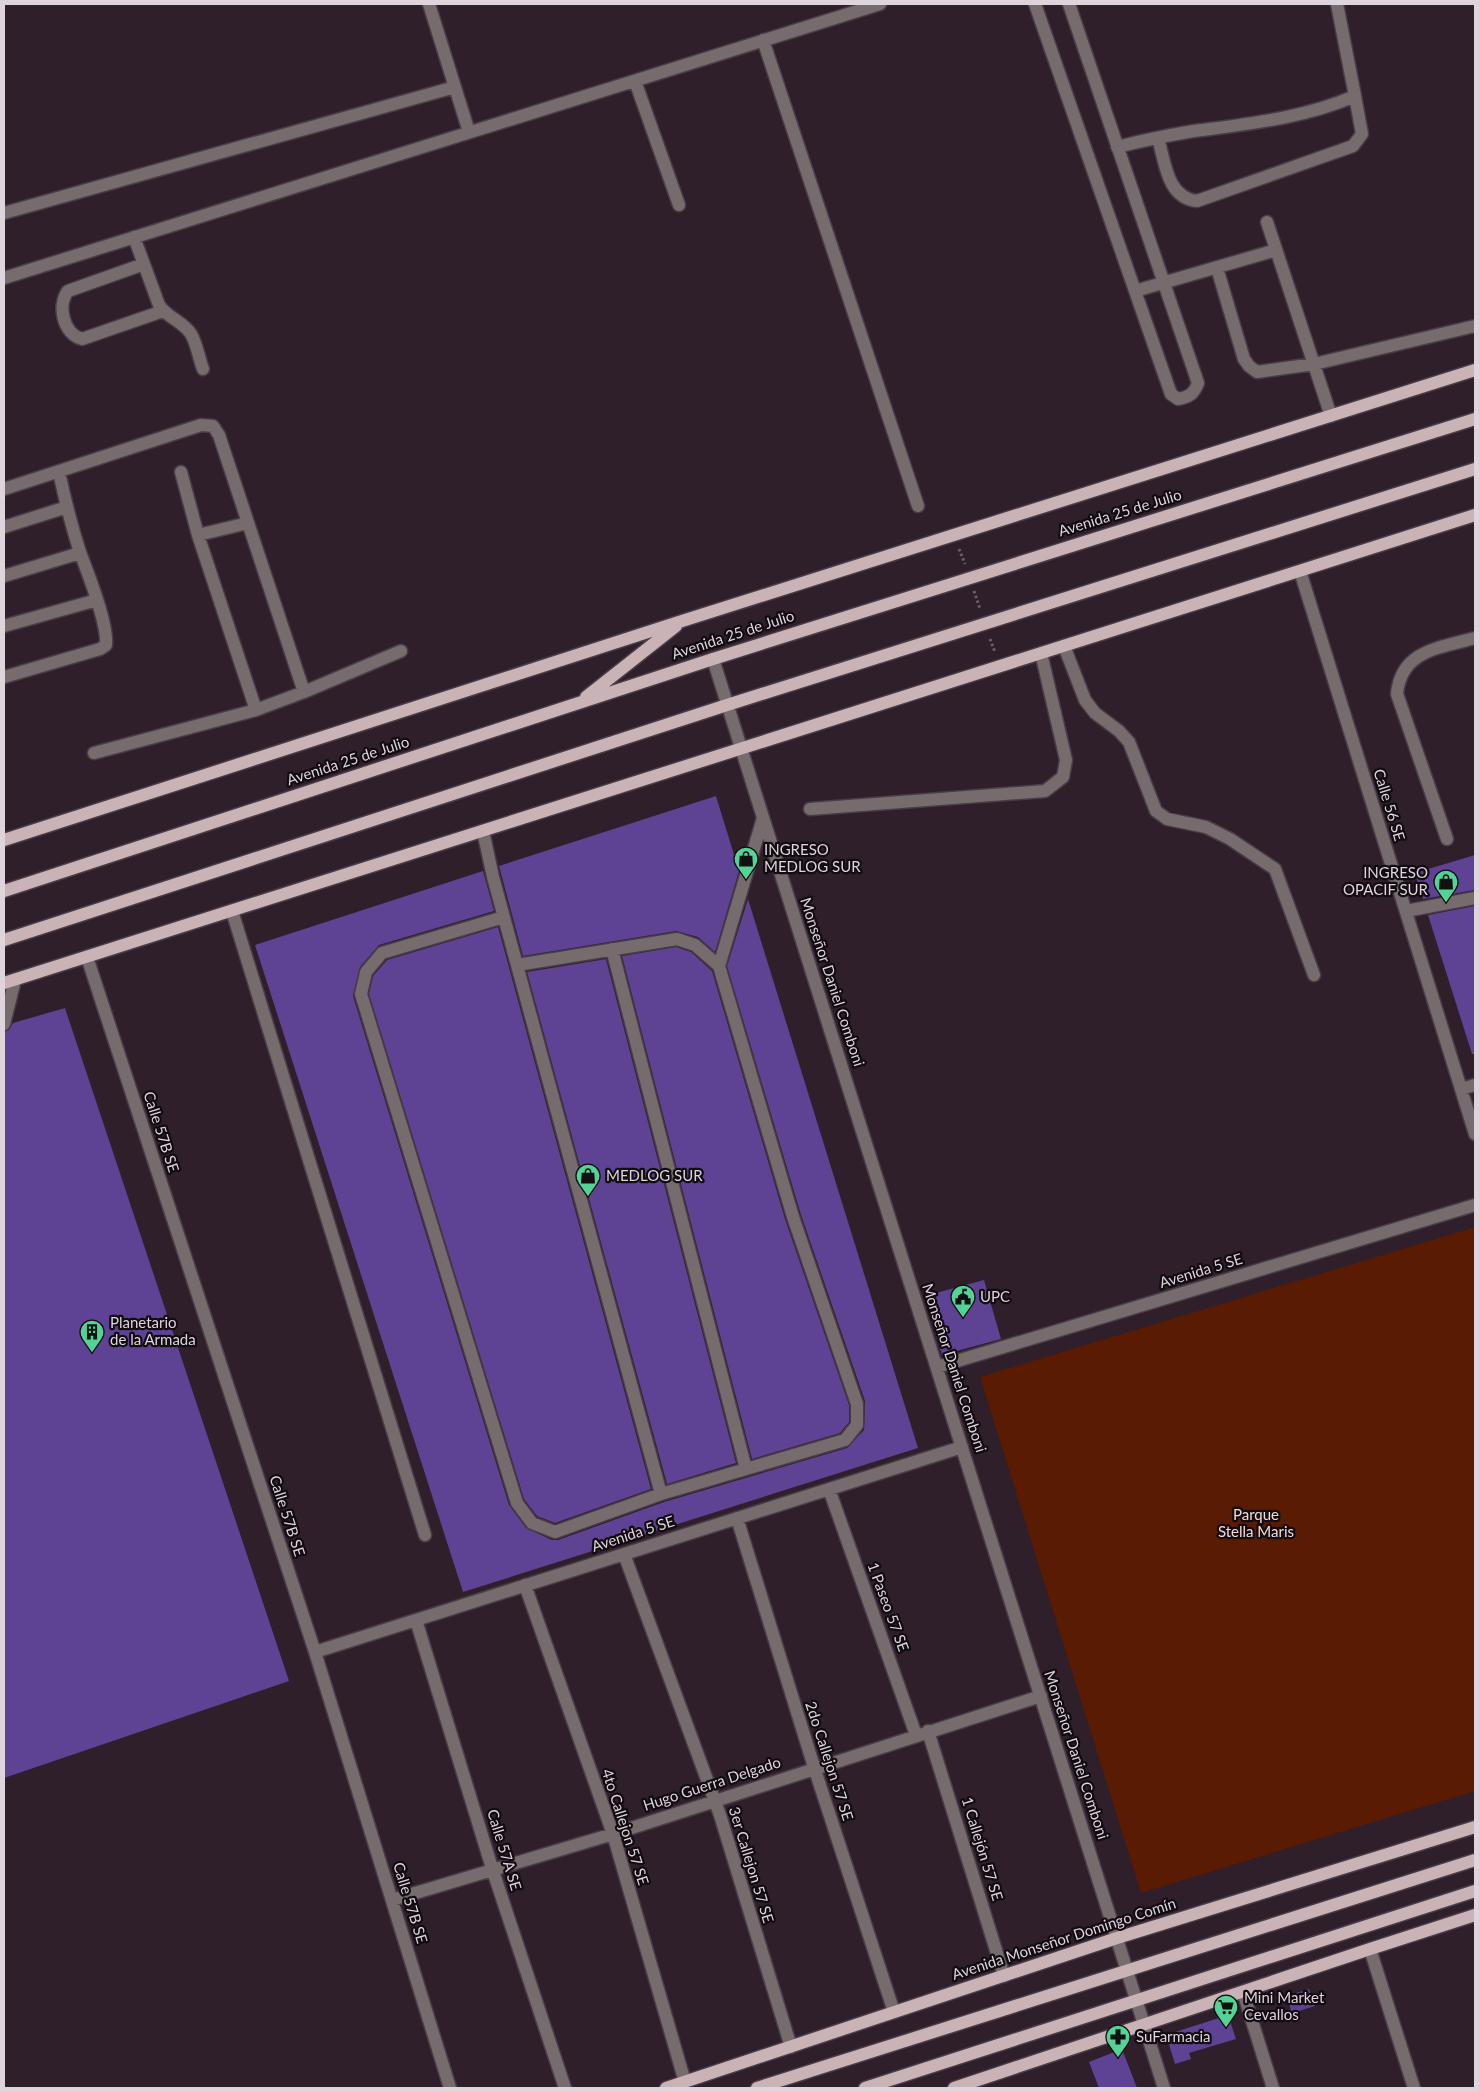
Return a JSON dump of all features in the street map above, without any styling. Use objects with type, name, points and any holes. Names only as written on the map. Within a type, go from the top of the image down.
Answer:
[{"type":"main road","name":"Avenida 25 de Julio","points":[[4,840],[682,621],[1475,370]]},
{"type":"main road","name":"Avenida 25 de Julio","points":[[4,891],[713,659],[1475,418]]},
{"type":"main road","points":[[4,940],[728,705],[1475,469]]},
{"type":"main road","points":[[9,982],[1475,515]]},
{"type":"main road","points":[[580,702],[682,621]]},
{"type":"main road","name":"Avenida Monseñor Domingo Comín","points":[[666,2088],[1117,1938],[1475,1827]]},
{"type":"main road","points":[[757,2088],[1475,1860]]},
{"type":"main road","points":[[864,2088],[1475,1891]]},
{"type":"main road","points":[[954,2088],[1370,1949],[1475,1916]]},
{"type":"street","points":[[429,4],[469,132]]},
{"type":"street","points":[[4,278],[880,4]]},
{"type":"street","points":[[1035,4],[1171,394],[1178,400],[1195,392],[1198,383],[1069,4]]},
{"type":"street","points":[[1158,138],[1171,185],[1187,200],[1197,201],[1353,146],[1362,134],[1337,4]]},
{"type":"street","points":[[763,40],[918,506]]},
{"type":"street","points":[[635,80],[679,205]]},
{"type":"street","points":[[4,213],[455,86]]},
{"type":"street","points":[[1117,147],[1158,138],[1252,125],[1333,106],[1355,96]]},
{"type":"street","points":[[1267,222],[1331,416]]},
{"type":"street","points":[[134,237],[162,311],[178,321],[192,335],[202,370]]},
{"type":"street","points":[[1134,291],[1276,250]]},
{"type":"street","points":[[144,264],[68,291],[63,298],[61,307],[69,332],[74,337],[82,339],[162,311]]},
{"type":"street","points":[[1217,268],[1244,359],[1248,366],[1257,372],[1314,364],[1475,326]]},
{"type":"street","points":[[4,489],[201,425],[212,426],[220,435],[304,692]]},
{"type":"street","points":[[4,678],[100,649],[106,645],[107,638],[66,507],[59,472]]},
{"type":"street","points":[[181,472],[198,535],[256,710]]},
{"type":"street","points":[[4,528],[66,507]]},
{"type":"street","points":[[198,535],[248,523]]},
{"type":"street","points":[[4,576],[80,552]]},
{"type":"street","name":"Calle 56 SE","points":[[1300,571],[1475,1134]]},
{"type":"street","points":[[4,626],[96,600]]},
{"type":"street","points":[[1447,839],[1397,694],[1398,682],[1417,655],[1475,638]]},
{"type":"street","points":[[1064,646],[1085,700],[1095,712],[1120,731],[1129,742],[1156,811],[1167,819],[1206,827],[1230,839],[1275,869],[1314,975]]},
{"type":"street","points":[[94,753],[256,710],[401,651]]},
{"type":"street","points":[[810,809],[1045,792],[1063,777],[1066,760],[1041,653]]},
{"type":"street","name":"Monseñor Daniel Comboni","points":[[713,659],[1164,2088]]},
{"type":"street","points":[[719,966],[763,817]]},
{"type":"street","points":[[483,831],[504,917],[661,1494]]},
{"type":"street","points":[[1406,911],[1475,898]]},
{"type":"street","points":[[232,911],[425,1535]]},
{"type":"street","points":[[504,917],[382,953],[366,972],[361,994],[517,1503],[532,1523],[555,1532],[661,1494],[845,1440],[857,1425],[857,1404],[793,1217],[719,966],[695,945],[677,939],[517,965]]},
{"type":"street","points":[[612,949],[746,1469]]},
{"type":"street","name":"Calle 57B SE","points":[[86,957],[315,1652],[450,2088]]},
{"type":"street","points":[[4,1024],[9,982]]},
{"type":"street","points":[[1461,1089],[1475,1085]]},
{"type":"street","name":"Avenida 5 SE","points":[[937,1367],[1475,1206]]},
{"type":"street","name":"Avenida 5 SE","points":[[315,1652],[962,1447]]},
{"type":"street","name":"1 Paseo 57 SE","points":[[829,1489],[922,1733]]},
{"type":"street","name":"2do Callejon 57 SE","points":[[738,1518],[814,1767],[894,2012]]},
{"type":"street","name":"3er Callejon 57 SE","points":[[624,1554],[714,1800],[791,2046]]},
{"type":"street","name":"4to Callejon 57 SE","points":[[525,1586],[613,1834],[685,2082]]},
{"type":"street","name":"Calle 57A SE","points":[[416,1620],[492,1868],[565,2088]]},
{"type":"street","name":"Hugo Guerra Delgado","points":[[392,1900],[492,1868],[613,1834],[814,1767],[1041,1696]]},
{"type":"street","name":"1 Callejón 57 SE","points":[[922,1733],[1004,1976]]},
{"type":"street","points":[[1370,1949],[1414,2088]]},
{"type":"street","points":[[1243,1992],[1273,2088]]},
{"type":"path","points":[[954,535],[1000,666]]},
{"type":"green space","name":"Parque Stella Maris","points":[[1475,1227],[1475,1791],[1141,1893],[980,1377]]},
{"type":"building","points":[[716,796],[739,871],[715,952],[698,937],[676,931],[523,956],[499,866]]},
{"type":"building","points":[[1475,855],[1475,890],[1423,899],[1415,873]]},
{"type":"building","points":[[483,871],[494,911],[379,945],[360,967],[353,996],[509,1505],[526,1528],[552,1540],[558,1540],[664,1502],[847,1448],[864,1430],[865,1401],[801,1215],[727,966],[748,899],[918,1448],[463,1592],[255,945]]},
{"type":"building","points":[[1475,906],[1475,1054],[1472,1054],[1428,915]]},
{"type":"building","points":[[498,927],[651,1489],[555,1523],[537,1516],[524,1499],[369,994],[373,976],[387,960]]},
{"type":"building","points":[[676,947],[691,952],[712,971],[785,1219],[849,1405],[849,1422],[840,1433],[752,1459],[622,956]]},
{"type":"building","points":[[606,959],[736,1463],[667,1484],[527,972]]},
{"type":"building","name":"Planetario de la Armada","points":[[65,1008],[289,1681],[4,1778],[4,1032],[9,1030],[13,1023]]},
{"type":"building","name":"UPC","points":[[984,1280],[1001,1339],[942,1355],[925,1296]]},
{"type":"building","points":[[1309,1989],[1315,2006],[1292,2013],[1286,1996]]},
{"type":"building","points":[[1228,2015],[1236,2039],[1189,2053],[1191,2059],[1175,2064],[1166,2035]]},
{"type":"building","points":[[1122,2049],[1137,2088],[1099,2088],[1089,2062]]},
{"type":"place","name":"INGRESO MEDLOG SUR","points":[[746,880]]},
{"type":"place","name":"INGRESO OPACIF SUR","points":[[1446,903]]},
{"type":"place","name":"MEDLOG SUR","points":[[588,1197]]},
{"type":"place","name":"UPC","points":[[963,1318]]},
{"type":"place","name":"Planetario de la Armada","points":[[92,1353]]},
{"type":"place","name":"Mini Market Cevallos","points":[[1226,2028]]},
{"type":"place","name":"SuFarmacia","points":[[1118,2058]]}]
